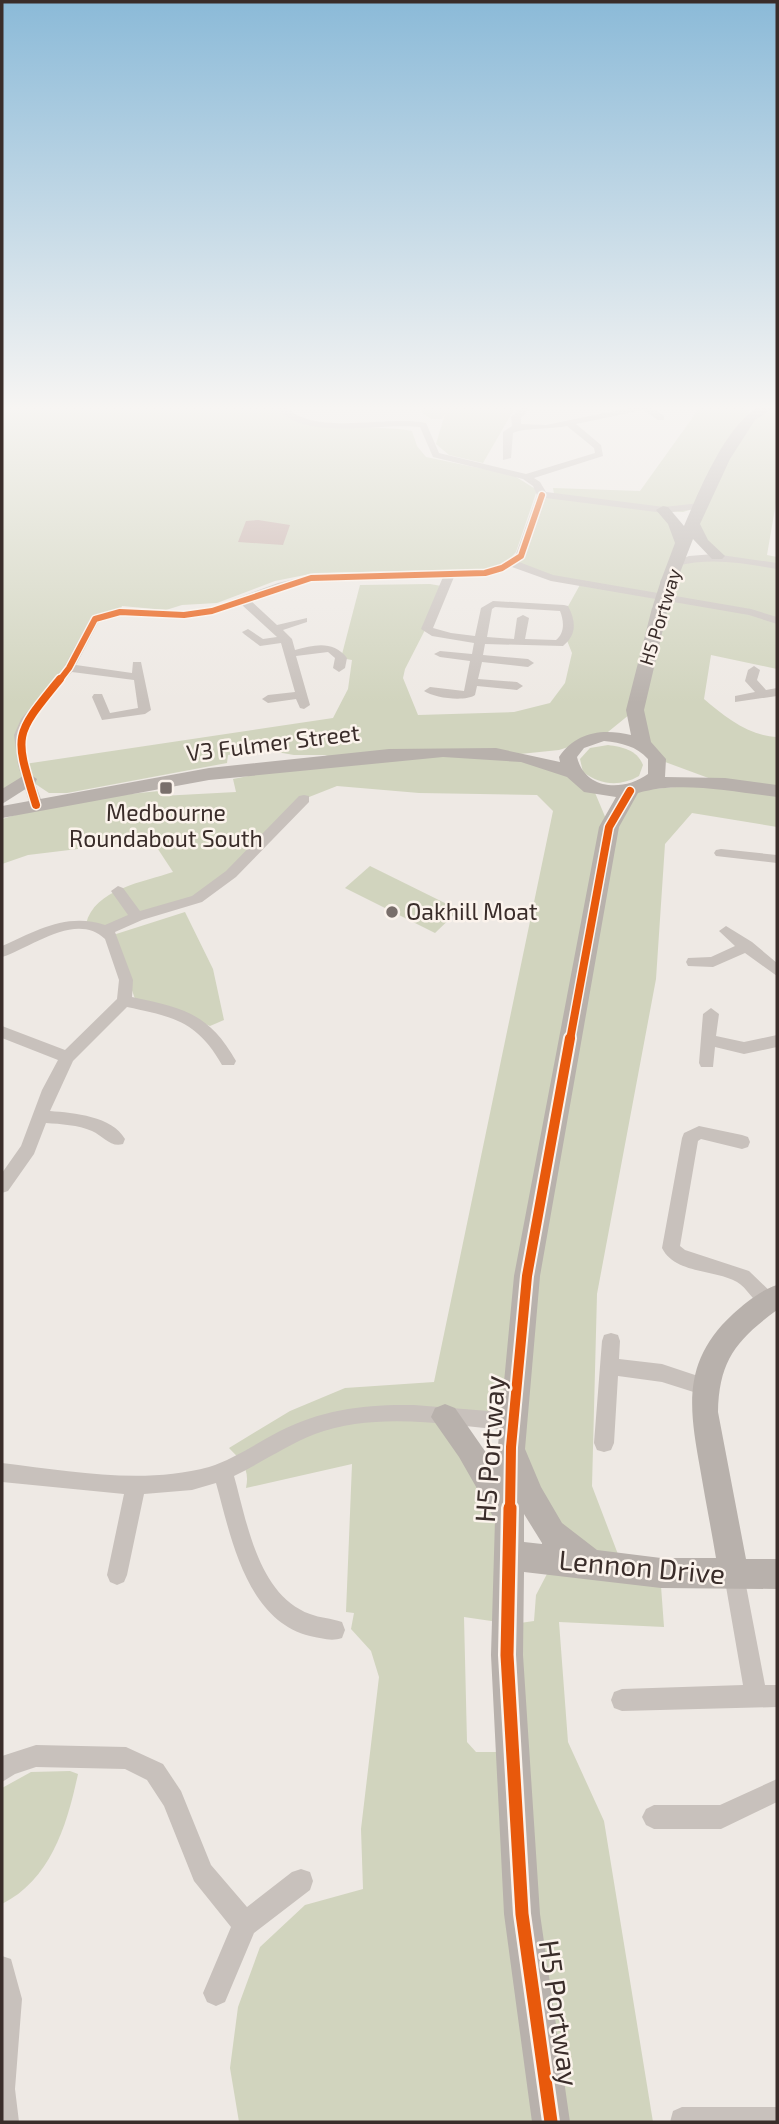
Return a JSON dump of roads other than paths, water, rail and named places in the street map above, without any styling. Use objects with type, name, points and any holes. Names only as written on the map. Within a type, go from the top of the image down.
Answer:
[{"type":"street","points":[[36,805],[20,735],[25,722],[69,668],[95,619],[106,614],[138,611],[171,616],[217,611],[263,592],[291,587],[311,578],[485,573],[512,563],[521,556],[539,505]]},
{"type":"street","points":[[635,505],[683,512],[695,505]]},
{"type":"street","name":"H5 Portway","points":[[642,744],[635,709],[660,608],[683,543],[700,505]]},
{"type":"street","points":[[663,510],[675,523],[683,543]]},
{"type":"street","points":[[692,523],[702,542],[717,556]]},
{"type":"street","points":[[676,563],[694,556],[717,556],[777,566]]},
{"type":"street","points":[[512,563],[551,578],[751,612],[777,621]]},
{"type":"street","points":[[430,691],[469,695],[482,639],[487,608],[493,604],[558,601],[568,613],[566,638],[559,644],[482,639],[434,634],[427,629],[429,618],[447,587],[449,574]]},
{"type":"street","points":[[244,601],[278,628],[286,639],[302,700],[268,699]]},
{"type":"street","points":[[519,641],[523,618]]},
{"type":"street","points":[[278,628],[303,620]]},
{"type":"street","points":[[248,632],[260,643],[272,644],[286,639]]},
{"type":"street","points":[[290,654],[329,648],[341,658],[339,668]]},
{"type":"street","points":[[440,654],[528,663]]},
{"type":"street","points":[[69,668],[138,670],[146,715],[108,720],[98,697]]},
{"type":"street","points":[[754,670],[751,681],[772,696]]},
{"type":"street","points":[[473,681],[517,685]]},
{"type":"street","points":[[739,699],[772,696]]},
{"type":"street","points":[[603,736],[635,709]]},
{"type":"street","points":[[724,784],[657,759],[642,744],[617,736],[603,736],[578,744],[568,757],[572,773],[593,788],[630,791],[650,783],[724,784],[769,790]]},
{"type":"street","name":"V3 Fulmer Street","points":[[5,809],[256,767],[421,753],[517,754],[559,750],[578,744]]},
{"type":"street","name":"V3 Fulmer Street","points":[[517,754],[541,759],[572,773]]},
{"type":"street","points":[[650,783],[657,776],[657,759]]},
{"type":"street","points":[[5,809],[28,779]]},
{"type":"street","points":[[593,788],[609,827]]},
{"type":"street","name":"H5 Portway","points":[[551,2122],[522,1914],[507,1655],[507,1555],[512,1434],[527,1276],[609,827],[618,807],[630,791]]},
{"type":"street","points":[[2,952],[64,925],[86,924],[105,931],[137,917],[197,899],[231,874],[304,799]]},
{"type":"street","points":[[721,853],[777,859]]},
{"type":"street","points":[[118,891],[137,917]]},
{"type":"street","points":[[9,1188],[67,1057],[124,1001],[126,980],[105,931]]},
{"type":"street","points":[[726,931],[777,971]]},
{"type":"street","points":[[693,962],[713,962],[747,946]]},
{"type":"street","points":[[124,1001],[161,1009],[193,1023],[211,1034],[228,1062]]},
{"type":"street","points":[[707,1063],[711,1014]]},
{"type":"street","points":[[2,1032],[67,1057]]},
{"type":"street","points":[[708,1040],[744,1048],[777,1041]]},
{"type":"street","points":[[41,1116],[86,1120],[105,1129],[117,1139]]},
{"type":"street","points":[[622,1700],[766,1696],[734,1575],[704,1412],[703,1386],[709,1363],[732,1332],[773,1299],[743,1276],[679,1256],[671,1248],[690,1138],[699,1132],[742,1142]]},
{"type":"street","points":[[604,1443],[611,1341]]},
{"type":"street","points":[[610,1366],[662,1373],[703,1386]]},
{"type":"street","points":[[3,1479],[136,1485],[185,1481],[223,1474],[317,1425],[367,1413],[445,1417],[512,1434],[530,1496],[552,1533],[591,1564]]},
{"type":"street","points":[[445,1417],[469,1448],[508,1515]]},
{"type":"street","points":[[223,1474],[252,1571],[264,1591],[301,1623],[334,1630]]},
{"type":"street","points":[[117,1575],[136,1485]]},
{"type":"street","name":"Lennon Drive","points":[[507,1555],[661,1573],[777,1574]]},
{"type":"street","points":[[2,1771],[8,1765],[36,1756],[126,1758],[155,1772],[173,1799],[202,1873],[245,1924]]},
{"type":"street","points":[[654,1817],[721,1817],[777,1790]]},
{"type":"street","points":[[216,1993],[245,1924],[301,1881]]},
{"type":"street","points":[[2,1969],[10,1988],[11,2028],[2,2090],[6,2122]]},
{"type":"street","points":[[682,2120],[777,2120]]},
{"type":"place","name":"Medbourne Roundabout South","points":[[166,788]]},
{"type":"place","name":"Oakhill Moat","points":[[392,912]]}]
